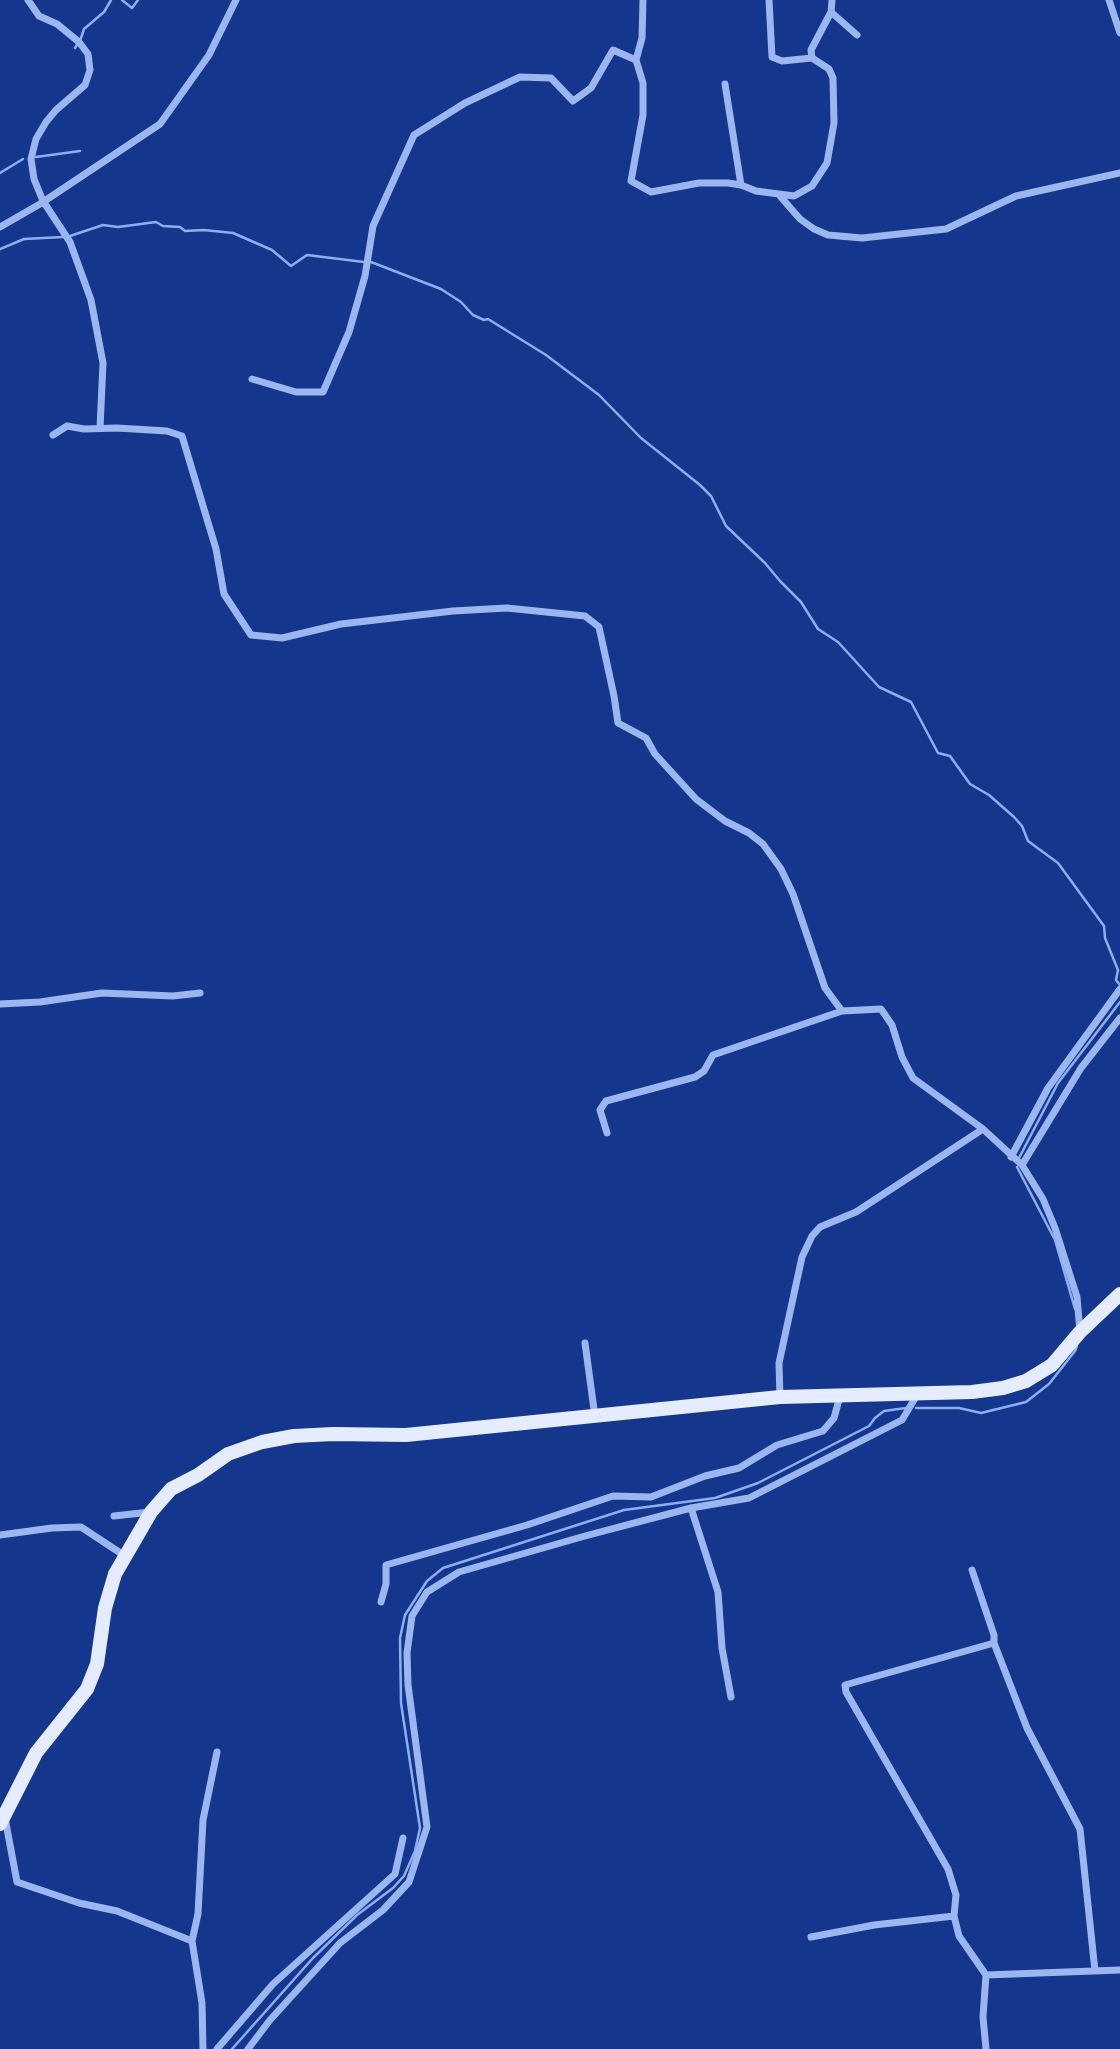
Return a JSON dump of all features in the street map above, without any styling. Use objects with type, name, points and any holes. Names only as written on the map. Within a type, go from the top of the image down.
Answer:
[{"type":"main road","points":[[3,1820],[36,1753],[87,1689],[97,1664],[105,1608],[115,1574],[151,1512],[171,1489],[198,1475],[228,1454],[262,1442],[294,1436],[406,1435],[780,1397],[972,1392],[1003,1388],[1026,1381],[1052,1365],[1080,1332],[1120,1294]]},
{"type":"street","points":[[28,0],[39,16],[57,24],[79,42],[88,54],[90,70],[85,85],[56,110],[36,139],[31,159],[34,179],[43,201],[70,242],[91,300],[103,363],[100,428]]},
{"type":"street","points":[[0,227],[160,124],[209,55],[236,0]]},
{"type":"street","points":[[643,0],[642,38],[636,60],[643,83],[643,115],[631,181],[651,192],[699,183],[741,184],[756,191],[794,196],[812,186],[827,163],[834,123],[835,87],[829,69],[812,58],[782,61],[772,57],[769,0]]},
{"type":"street","points":[[812,58],[811,50],[831,12],[832,0]]},
{"type":"street","points":[[1109,0],[1120,33]]},
{"type":"street","points":[[831,12],[858,35]]},
{"type":"street","points":[[252,379],[296,392],[323,392],[349,332],[365,276],[373,226],[414,135],[465,103],[520,77],[551,78],[573,101],[591,88],[613,50],[636,60]]},
{"type":"street","points":[[725,84],[741,184]]},
{"type":"street","points":[[780,196],[800,219],[814,229],[828,235],[863,238],[946,229],[1016,196],[1120,173]]},
{"type":"street","points":[[53,435],[67,426],[84,429],[167,431],[182,436],[216,550],[224,593],[251,635],[282,638],[341,624],[378,619],[507,608],[585,616],[592,621],[599,627],[618,723],[646,738],[655,754],[696,799],[725,821],[749,832],[763,844],[793,894],[825,988],[842,1011]]},
{"type":"street","points":[[1011,1157],[1048,1088],[1120,989]]},
{"type":"street","points":[[0,1004],[40,1002],[102,993],[173,996],[200,993]]},
{"type":"street","points":[[607,1133],[600,1110],[606,1101],[695,1077],[704,1071],[713,1055],[842,1011],[881,1009],[892,1025],[902,1057],[913,1078],[983,1129],[1022,1165],[1043,1199],[1077,1297],[1080,1332]]},
{"type":"street","points":[[1022,1165],[1081,1068],[1120,1018]]},
{"type":"street","points":[[780,1397],[779,1363],[802,1257],[812,1236],[820,1227],[856,1212],[983,1129]]},
{"type":"street","points":[[585,1343],[595,1417]]},
{"type":"street","points":[[248,2049],[270,2020],[340,1943],[383,1910],[409,1882],[427,1827],[408,1685],[407,1654],[412,1616],[428,1592],[459,1573],[691,1508],[748,1498],[902,1420],[918,1393]]},
{"type":"street","points":[[381,1602],[386,1584],[386,1565],[527,1525],[613,1496],[651,1497],[705,1476],[738,1468],[778,1445],[823,1431],[834,1418],[840,1396]]},
{"type":"street","points":[[691,1508],[718,1592],[722,1648],[732,1697]]},
{"type":"street","points":[[114,1516],[151,1512]]},
{"type":"street","points":[[0,1535],[80,1527],[125,1556]]},
{"type":"street","points":[[972,1570],[995,1643],[1027,1728],[1080,1829],[1095,1970]]},
{"type":"street","points":[[986,2049],[983,2017],[986,1975],[959,1936],[954,1916],[956,1895],[948,1869],[846,1692],[845,1685],[995,1643]]},
{"type":"street","points":[[203,2049],[202,2003],[192,1941],[198,1914],[203,1820],[217,1752]]},
{"type":"street","points":[[3,1820],[17,1882],[79,1903],[117,1911],[192,1941]]},
{"type":"street","points":[[217,2049],[273,1984],[395,1874],[403,1838]]},
{"type":"street","points":[[811,1937],[874,1924],[954,1916]]},
{"type":"street","points":[[986,1975],[1120,1970]]},
{"type":"waterway","points":[[75,48],[84,29],[104,12],[111,0]]},
{"type":"waterway","points":[[122,0],[132,8],[138,0]]},
{"type":"waterway","points":[[36,157],[80,151]]},
{"type":"waterway","points":[[0,173],[23,159]]},
{"type":"waterway","points":[[70,236],[103,225],[118,227],[156,222],[163,226],[180,227],[185,231],[233,233],[272,250],[291,266],[307,255],[364,262]]},
{"type":"waterway","points":[[0,249],[24,239],[63,237]]},
{"type":"waterway","points":[[371,262],[441,289],[461,302],[473,315],[488,319],[546,355],[599,395],[641,438],[700,485],[711,496],[726,526],[801,602],[818,629],[838,642],[879,687],[911,702],[938,753],[950,756],[970,784],[989,795],[1014,817],[1022,826],[1028,841],[1058,863],[1104,926],[1105,938],[1118,970],[1116,980],[1120,985]]},
{"type":"waterway","points":[[1019,1158],[1058,1083],[1120,1002]]},
{"type":"waterway","points":[[1017,1167],[1055,1240],[1075,1309]]},
{"type":"waterway","points":[[916,1408],[959,1408],[981,1413],[1026,1402],[1049,1384],[1077,1346]]},
{"type":"waterway","points":[[232,2049],[313,1958],[357,1915],[393,1888],[404,1876],[415,1851],[420,1828],[401,1703],[400,1638],[405,1615],[427,1581],[443,1568],[624,1510],[715,1498],[758,1483],[869,1426],[884,1411],[906,1408]]}]
